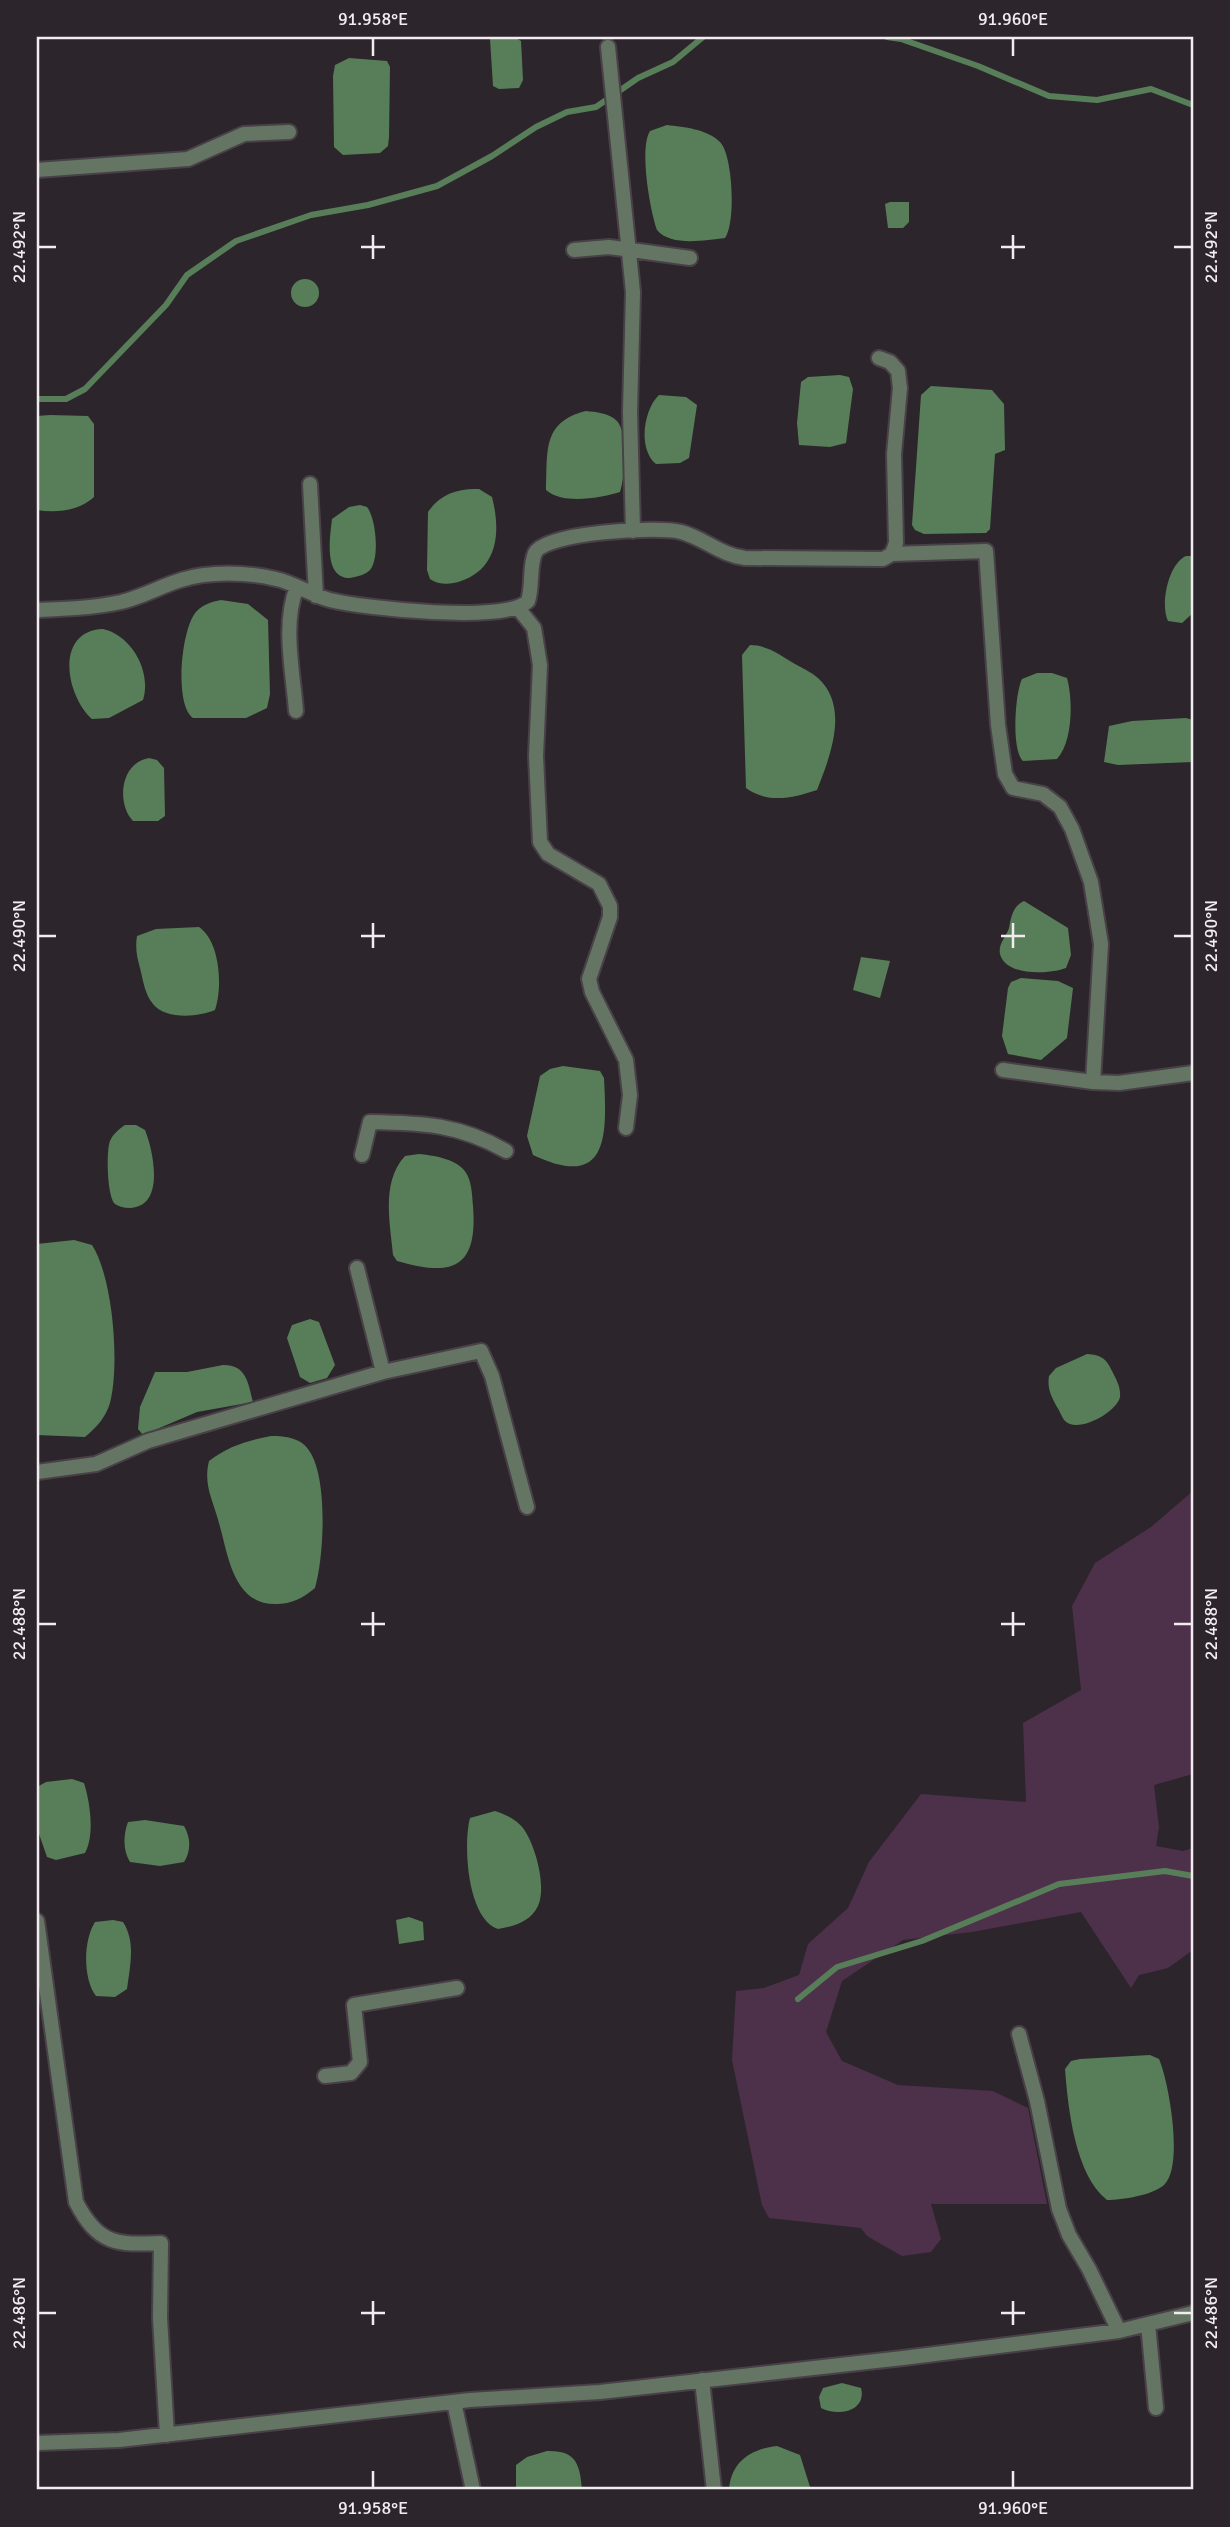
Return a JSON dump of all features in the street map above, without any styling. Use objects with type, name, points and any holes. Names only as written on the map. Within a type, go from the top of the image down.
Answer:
[{"type":"street","points":[[608,47],[633,292],[633,531]]},
{"type":"street","points":[[37,170],[188,159],[244,134],[289,132]]},
{"type":"street","points":[[574,250],[609,247],[690,258]]},
{"type":"street","points":[[879,358],[890,362],[898,371],[900,388],[894,454],[896,543],[892,554]]},
{"type":"street","points":[[310,484],[316,596]]},
{"type":"street","points":[[37,610],[85,608],[123,601],[183,579],[214,575],[276,579],[316,596],[374,606],[455,613],[490,613],[518,608],[528,601],[536,553],[541,547],[574,536],[633,531],[683,532],[724,554],[745,558],[883,559],[892,554],[986,551],[998,724],[1005,774],[1013,788],[1043,794],[1060,807],[1072,829],[1091,882],[1101,944],[1093,1082]]},
{"type":"street","points":[[296,711],[291,643],[292,598],[297,587]]},
{"type":"street","points":[[518,608],[534,628],[540,665],[536,756],[540,842],[548,854],[599,884],[610,906],[610,917],[589,979],[592,992],[626,1060],[630,1095],[626,1128]]},
{"type":"street","points":[[1003,1070],[1119,1083],[1193,1073]]},
{"type":"street","points":[[362,1155],[370,1122],[430,1123],[478,1135],[506,1151]]},
{"type":"street","points":[[357,1268],[383,1372]]},
{"type":"street","points":[[37,1472],[96,1464],[148,1441],[383,1372],[481,1351],[492,1376],[527,1507]]},
{"type":"street","points":[[37,1921],[76,2202],[84,2218],[99,2234],[119,2245],[162,2243],[160,2318],[167,2435]]},
{"type":"street","points":[[325,2076],[351,2073],[360,2063],[354,2005],[457,1988]]},
{"type":"street","points":[[1019,2034],[1037,2101],[1059,2209],[1069,2235],[1119,2331]]},
{"type":"street","points":[[37,2443],[167,2435],[454,2402],[600,2392],[1119,2331],[1193,2313]]},
{"type":"street","points":[[1148,2324],[1156,2408]]},
{"type":"street","points":[[702,2380],[714,2490]]},
{"type":"street","points":[[454,2402],[473,2490]]},
{"type":"shaded area","points":[[514,37],[521,41],[523,80],[519,88],[499,89],[493,86],[490,39]]},
{"type":"shaded area","points":[[349,58],[387,61],[390,67],[388,146],[380,153],[343,155],[334,147],[333,76],[335,65]]},
{"type":"shaded area","points":[[667,125],[709,134],[720,142],[724,149],[732,189],[731,218],[725,238],[679,241],[657,230],[651,208],[645,151],[650,131]]},
{"type":"shaded area","points":[[909,202],[909,222],[903,228],[888,228],[885,204]]},
{"type":"shaded area","points":[[305,279],[315,283],[319,293],[315,303],[305,307],[295,303],[291,293],[295,283]]},
{"type":"shaded area","points":[[808,377],[849,377],[853,389],[846,443],[830,447],[799,445],[797,423],[801,382]]},
{"type":"shaded area","points":[[931,386],[992,390],[1004,404],[1005,450],[995,454],[990,529],[986,533],[924,534],[915,530],[912,525],[921,395]]},
{"type":"shaded area","points":[[659,395],[686,397],[697,405],[689,458],[680,463],[656,464],[647,449],[646,420]]},
{"type":"shaded area","points":[[586,411],[610,416],[621,427],[625,456],[620,492],[582,499],[553,495],[546,490],[550,441],[561,423]]},
{"type":"shaded area","points":[[37,416],[88,416],[94,424],[94,497],[67,510],[37,510]]},
{"type":"shaded area","points":[[479,489],[492,497],[495,510],[496,536],[489,558],[483,567],[461,581],[445,584],[433,581],[427,570],[428,512],[450,493]]},
{"type":"shaded area","points":[[349,507],[367,507],[373,520],[375,557],[370,570],[350,578],[341,576],[332,564],[332,519]]},
{"type":"shaded area","points":[[1186,556],[1193,556],[1193,613],[1182,623],[1168,621],[1165,605],[1167,586],[1174,567]]},
{"type":"shaded area","points":[[221,600],[248,604],[268,620],[270,694],[267,708],[246,718],[193,718],[183,698],[183,650],[196,612]]},
{"type":"shaded area","points":[[103,629],[122,639],[137,656],[142,666],[145,689],[143,700],[109,718],[92,719],[76,696],[69,666],[71,652],[77,641],[87,632]]},
{"type":"shaded area","points":[[750,645],[779,654],[818,678],[828,690],[835,717],[834,733],[817,790],[790,797],[772,798],[746,788],[742,655]]},
{"type":"shaded area","points":[[1037,673],[1052,673],[1067,678],[1071,708],[1069,731],[1057,759],[1023,761],[1017,746],[1015,721],[1018,696],[1022,679]]},
{"type":"shaded area","points":[[1186,718],[1193,720],[1193,762],[1118,765],[1104,762],[1109,726],[1132,721]]},
{"type":"shaded area","points":[[149,758],[157,760],[164,768],[165,816],[158,821],[133,821],[125,805],[124,785],[132,768],[139,761]]},
{"type":"shaded area","points":[[1024,901],[1068,928],[1071,955],[1066,968],[1050,972],[1029,972],[1011,967],[1004,961],[1000,954],[1001,944],[1013,912]]},
{"type":"shaded area","points":[[199,927],[211,943],[218,965],[219,989],[215,1010],[182,1016],[166,1013],[153,1004],[146,992],[137,956],[137,936],[156,929]]},
{"type":"shaded area","points":[[861,957],[890,961],[880,998],[853,990]]},
{"type":"shaded area","points":[[1021,978],[1058,981],[1073,988],[1067,1038],[1041,1060],[1008,1054],[1002,1036],[1008,988],[1011,982]]},
{"type":"shaded area","points":[[563,1066],[600,1071],[604,1078],[603,1137],[598,1151],[590,1161],[577,1166],[558,1164],[533,1155],[527,1136],[540,1076],[550,1069]]},
{"type":"shaded area","points":[[125,1125],[136,1125],[145,1130],[154,1173],[150,1195],[145,1203],[131,1208],[115,1204],[112,1200],[108,1174],[110,1141]]},
{"type":"shaded area","points":[[419,1154],[455,1163],[464,1170],[470,1182],[473,1206],[471,1243],[466,1255],[458,1263],[447,1267],[416,1266],[397,1261],[393,1255],[389,1203],[393,1178],[397,1166],[405,1156]]},
{"type":"shaded area","points":[[74,1240],[92,1245],[99,1259],[110,1299],[114,1367],[110,1403],[100,1422],[85,1437],[37,1435],[37,1244]]},
{"type":"shaded area","points":[[310,1319],[319,1322],[335,1365],[327,1378],[310,1383],[300,1377],[287,1338],[292,1325]]},
{"type":"shaded area","points":[[1087,1354],[1099,1356],[1108,1363],[1118,1383],[1120,1397],[1112,1409],[1096,1420],[1079,1425],[1071,1424],[1064,1420],[1053,1399],[1049,1376],[1056,1368]]},
{"type":"shaded area","points":[[223,1365],[242,1372],[248,1382],[253,1402],[197,1412],[143,1435],[138,1429],[140,1407],[155,1372],[187,1372]]},
{"type":"shaded area","points":[[271,1436],[288,1437],[307,1447],[320,1481],[323,1519],[321,1558],[315,1588],[297,1600],[276,1604],[262,1602],[241,1587],[230,1563],[207,1478],[209,1461],[216,1456],[239,1444]]},
{"type":"shaded area","points":[[1193,1491],[1193,1774],[1154,1785],[1159,1827],[1156,1846],[1183,1851],[1193,1848],[1193,1950],[1168,1968],[1139,1975],[1131,1988],[1081,1912],[972,1932],[903,1940],[842,1981],[826,2032],[842,2061],[898,2085],[993,2091],[1028,2108],[1047,2204],[931,2204],[941,2239],[931,2252],[902,2256],[867,2236],[861,2228],[769,2218],[762,2205],[732,2060],[736,1991],[764,1988],[799,1975],[808,1944],[848,1908],[869,1862],[921,1794],[1026,1802],[1023,1723],[1081,1690],[1072,1606],[1095,1563],[1151,1527]]},
{"type":"shaded area","points":[[72,1779],[84,1783],[90,1809],[90,1837],[85,1853],[56,1860],[47,1857],[38,1831],[37,1787],[46,1782]]},
{"type":"shaded area","points":[[495,1811],[518,1822],[523,1828],[535,1854],[541,1888],[538,1906],[531,1916],[516,1925],[498,1929],[488,1922],[480,1911],[474,1896],[467,1845],[470,1818]]},
{"type":"shaded area","points":[[145,1820],[184,1826],[189,1844],[184,1862],[160,1866],[130,1862],[125,1843],[128,1822]]},
{"type":"shaded area","points":[[409,1917],[423,1922],[424,1940],[399,1944],[396,1920]]},
{"type":"shaded area","points":[[95,1922],[123,1922],[130,1938],[127,1989],[115,1997],[96,1996],[87,1970],[88,1939]]},
{"type":"shaded area","points":[[1150,2055],[1159,2059],[1170,2104],[1174,2143],[1170,2175],[1164,2185],[1153,2192],[1107,2200],[1096,2189],[1080,2158],[1071,2121],[1065,2069],[1071,2061],[1080,2059]]},
{"type":"shaded area","points":[[842,2383],[861,2388],[860,2402],[843,2412],[821,2408],[819,2397],[823,2388]]},
{"type":"shaded area","points":[[777,2446],[800,2455],[811,2490],[729,2490],[734,2472],[744,2459],[758,2450]]},
{"type":"shaded area","points":[[547,2451],[564,2453],[575,2460],[582,2490],[516,2490],[516,2465],[527,2457]]},
{"type":"waterway","points":[[37,399],[66,399],[85,389],[166,305],[187,275],[236,241],[311,215],[368,205],[437,186],[492,156],[536,127],[567,112],[596,107],[638,78],[673,62],[703,37]]},
{"type":"waterway","points":[[887,37],[901,39],[978,66],[1049,96],[1097,100],[1151,89],[1193,105]]},
{"type":"waterway","points":[[798,1999],[837,1967],[922,1941],[1059,1884],[1165,1871],[1193,1876]]}]
